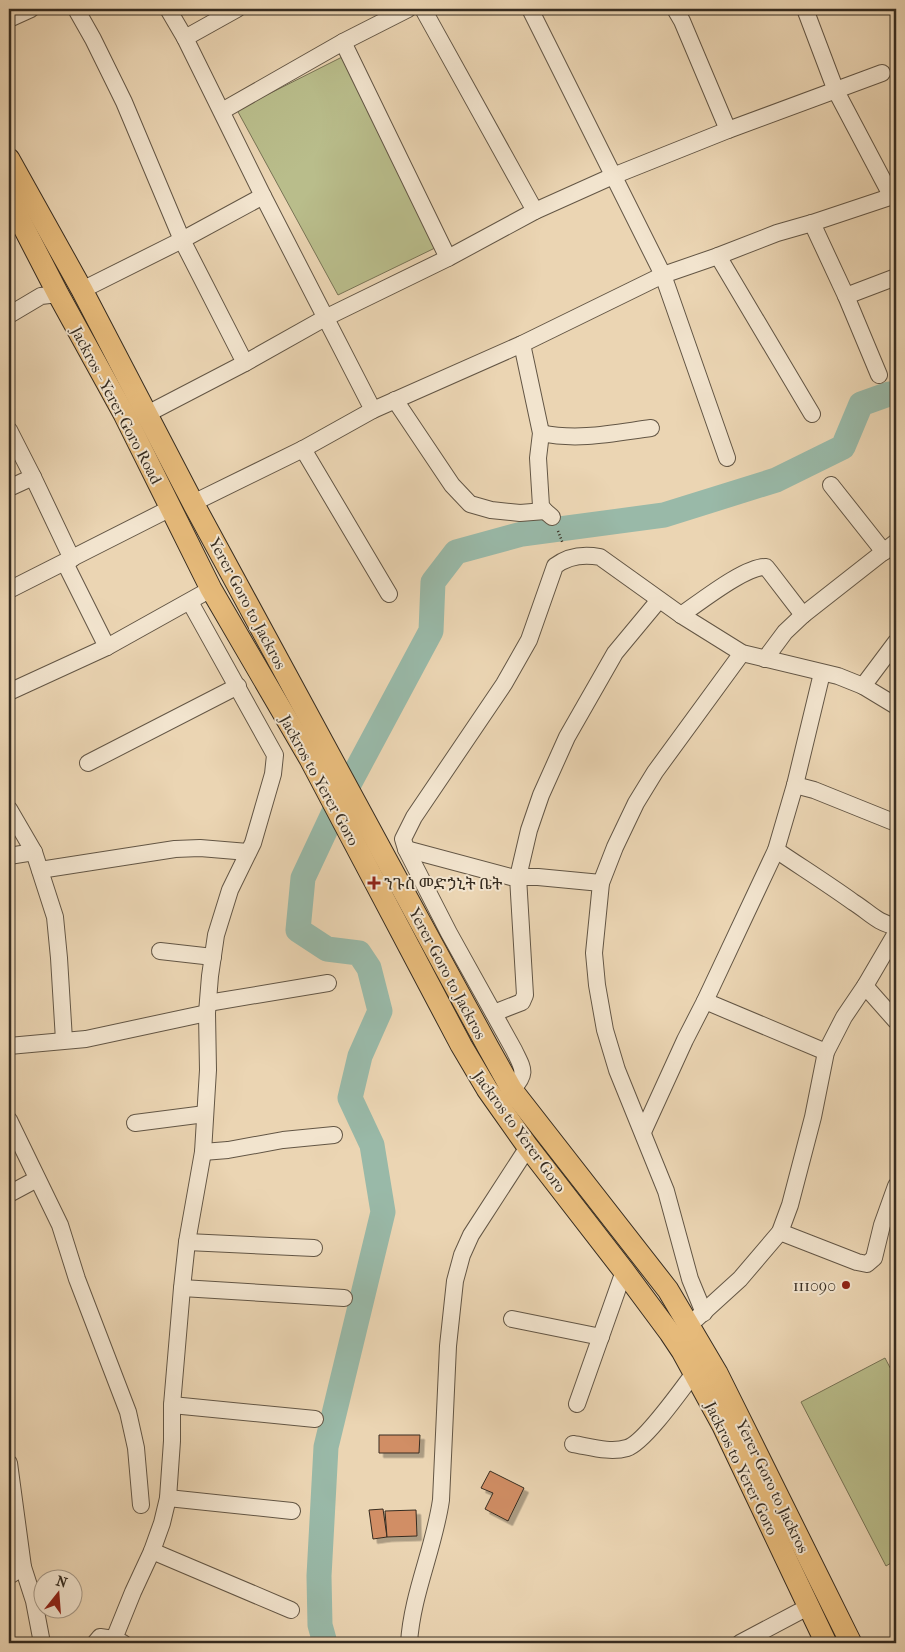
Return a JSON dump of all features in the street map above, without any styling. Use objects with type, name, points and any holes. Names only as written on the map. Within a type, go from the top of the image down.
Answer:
[{"type":"main road","name":"Yerer Goro to Jackros","points":[[9,159],[82,290],[193,503],[512,1090],[668,1290],[696,1319],[717,1373],[851,1643]]},
{"type":"main road","name":"Jackros - Yerer Goro Road","points":[[9,199],[58,294],[120,406],[211,589],[224,611]]},
{"type":"main road","name":"Jackros to Yerer Goro","points":[[224,611],[310,759],[461,1045],[487,1089],[523,1140],[670,1333],[694,1373],[727,1435],[826,1643]]},
{"type":"street","points":[[9,20],[31,9]]},
{"type":"street","points":[[76,9],[124,102],[166,198],[182,240],[245,363]]},
{"type":"street","points":[[168,9],[185,38],[263,196],[373,410]]},
{"type":"street","points":[[185,38],[237,9]]},
{"type":"street","points":[[222,111],[343,42],[408,9]]},
{"type":"street","points":[[423,9],[535,211]]},
{"type":"street","points":[[530,9],[663,275],[727,458]]},
{"type":"street","points":[[674,9],[682,21],[728,130]]},
{"type":"street","points":[[193,503],[304,449],[373,410],[522,344],[663,275],[777,233],[894,196],[836,91],[805,9]]},
{"type":"street","points":[[343,42],[448,258]]},
{"type":"street","points":[[147,414],[245,363],[325,318],[448,258],[535,211],[613,176],[728,130],[882,73]]},
{"type":"street","points":[[82,290],[182,240],[263,196]]},
{"type":"street","points":[[812,223],[846,296],[879,375]]},
{"type":"street","points":[[718,256],[812,414]]},
{"type":"street","points":[[846,296],[896,277]]},
{"type":"street","points":[[9,315],[41,296],[58,294]]},
{"type":"street","points":[[522,344],[541,433],[538,458],[541,506],[549,515]]},
{"type":"street","points":[[395,400],[452,485],[470,504],[491,510],[549,515]]},
{"type":"street","points":[[541,433],[557,436],[584,437],[651,428]]},
{"type":"street","points":[[9,430],[33,477],[107,647]]},
{"type":"street","points":[[304,449],[389,594]]},
{"type":"street","points":[[9,488],[33,477]]},
{"type":"street","points":[[765,660],[785,632],[803,615],[890,547],[831,485]]},
{"type":"street","points":[[9,590],[172,508]]},
{"type":"street","points":[[512,1090],[522,1079],[522,1069],[514,1050],[449,933],[403,840],[414,816],[483,718],[504,684],[528,640],[555,566],[562,560],[585,554],[600,557],[681,615],[742,653],[838,676],[863,686],[896,706]]},
{"type":"street","points":[[681,615],[747,572],[759,567],[766,567],[803,615]]},
{"type":"street","points":[[9,692],[107,647],[211,589]]},
{"type":"street","points":[[494,1014],[522,1002],[525,995],[518,877],[529,830],[541,795],[566,737],[615,653],[659,600]]},
{"type":"street","points":[[95,1643],[100,1637],[118,1641],[133,1592],[152,1551],[162,1523],[168,1498],[172,1441],[172,1405],[182,1288],[187,1242],[202,1152],[208,1070],[207,1008],[216,935],[230,890],[253,843],[274,774],[275,755],[190,602]]},
{"type":"street","points":[[863,686],[896,642]]},
{"type":"street","points":[[696,1319],[690,1280],[666,1191],[617,1070],[605,1030],[594,954],[601,883],[615,847],[636,803],[694,718],[742,653]]},
{"type":"street","points":[[643,1132],[776,850],[795,785],[822,672]]},
{"type":"street","points":[[88,763],[238,686]]},
{"type":"street","points":[[795,785],[814,790],[896,822]]},
{"type":"street","points":[[9,809],[34,852],[55,917],[64,1040]]},
{"type":"street","points":[[40,870],[175,848],[248,852]]},
{"type":"street","points":[[406,849],[497,874],[601,883]]},
{"type":"street","points":[[776,850],[874,918],[882,923],[896,926]]},
{"type":"street","points":[[9,856],[34,852]]},
{"type":"street","points":[[696,1319],[740,1279],[780,1232],[790,1205],[813,1117],[826,1052],[844,1017],[865,986],[896,933]]},
{"type":"street","points":[[160,950],[213,957]]},
{"type":"street","points":[[9,1046],[86,1039],[207,1008],[328,983]]},
{"type":"street","points":[[865,986],[896,1022]]},
{"type":"street","points":[[705,1001],[826,1052]]},
{"type":"street","points":[[135,1123],[205,1114]]},
{"type":"street","points":[[9,1120],[60,1225],[77,1279],[128,1412],[136,1448],[141,1505]]},
{"type":"street","points":[[202,1152],[228,1150],[283,1140],[334,1135]]},
{"type":"street","points":[[410,1643],[414,1609],[438,1520],[441,1500],[448,1346],[455,1281],[462,1256],[471,1235],[523,1140]]},
{"type":"street","points":[[9,1194],[38,1179]]},
{"type":"street","points":[[780,1232],[857,1262],[867,1264],[874,1258],[882,1225],[896,1186]]},
{"type":"street","points":[[187,1242],[314,1248]]},
{"type":"street","points":[[577,1404],[624,1271]]},
{"type":"street","points":[[182,1288],[344,1298]]},
{"type":"street","points":[[512,1319],[601,1337]]},
{"type":"street","points":[[573,1444],[607,1450],[628,1448],[641,1439],[669,1407],[694,1373]]},
{"type":"street","points":[[172,1405],[314,1419]]},
{"type":"street","points":[[9,1463],[23,1567],[34,1601],[42,1643]]},
{"type":"street","points":[[168,1498],[292,1511]]},
{"type":"street","points":[[152,1551],[291,1610]]},
{"type":"street","points":[[9,1576],[23,1567]]},
{"type":"street","points":[[740,1643],[808,1607]]},
{"type":"path","points":[[549,515],[563,544]]},
{"type":"green space","points":[[346,55],[437,247],[338,295],[237,110]]},
{"type":"green space","points":[[885,1358],[896,1379],[896,1560],[886,1566],[801,1402]]},
{"type":"building","points":[[379,1435],[420,1435],[419,1453],[379,1453]]},
{"type":"building","points":[[490,1471],[524,1488],[508,1521],[485,1509],[493,1493],[481,1488]]},
{"type":"building","points":[[383,1509],[387,1537],[373,1539],[369,1510]]},
{"type":"building","points":[[416,1510],[417,1536],[387,1537],[385,1511]]},
{"type":"building","points":[[468,1638],[478,1638],[478,1643],[468,1643]]},
{"type":"waterway","points":[[325,1643],[320,1625],[319,1576],[326,1447],[383,1212],[372,1145],[350,1098],[360,1056],[380,1011],[369,968],[359,953],[327,949],[298,930],[303,878],[333,814],[431,631],[433,582],[456,552],[522,534],[664,515],[776,480],[843,447],[861,404],[889,394],[896,395]]},
{"type":"place","name":"ንጉስ መድኃኒት ቤት","points":[[374,883]]},
{"type":"place","name":"111090","points":[[846,1285]]}]
